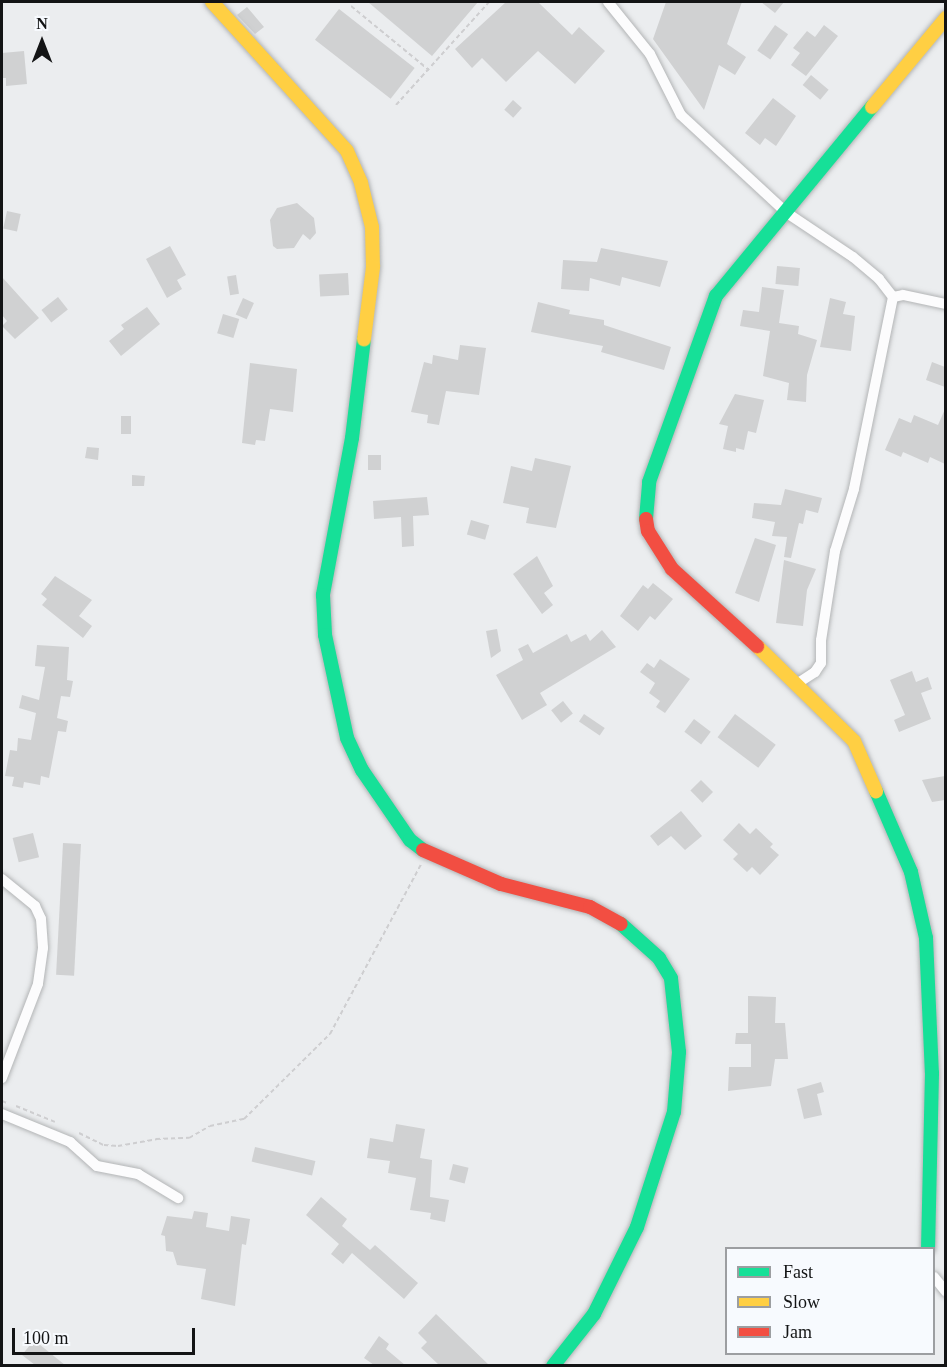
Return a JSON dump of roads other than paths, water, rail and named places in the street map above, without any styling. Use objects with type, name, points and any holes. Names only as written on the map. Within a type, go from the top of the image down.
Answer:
[{"type":"street","points":[[212,2],[333,131],[362,183],[372,227],[373,267],[352,438],[328,556],[323,595],[325,635],[347,738],[386,808],[410,840],[426,854],[501,884],[547,892],[590,907],[633,931],[659,958],[671,978],[679,1052],[674,1112],[637,1227],[594,1314],[553,1365]]},
{"type":"street","points":[[608,2],[650,54],[681,115],[787,213],[853,257],[879,279],[893,297],[854,489],[835,551],[821,640],[821,663],[815,672],[798,683]]},
{"type":"street","points":[[928,1247],[932,1073],[926,938],[917,895],[863,757],[846,732],[798,683],[672,569],[648,531],[644,507],[649,482],[716,296],[787,213],[945,18]]},
{"type":"street","points":[[893,297],[903,295],[945,304]]},
{"type":"street","points":[[2,879],[35,906],[41,919],[43,948],[38,984],[2,1078]]},
{"type":"street","points":[[2,1114],[70,1142],[97,1166],[138,1174],[178,1198]]},
{"type":"street","points":[[935,1280],[945,1292]]}]
